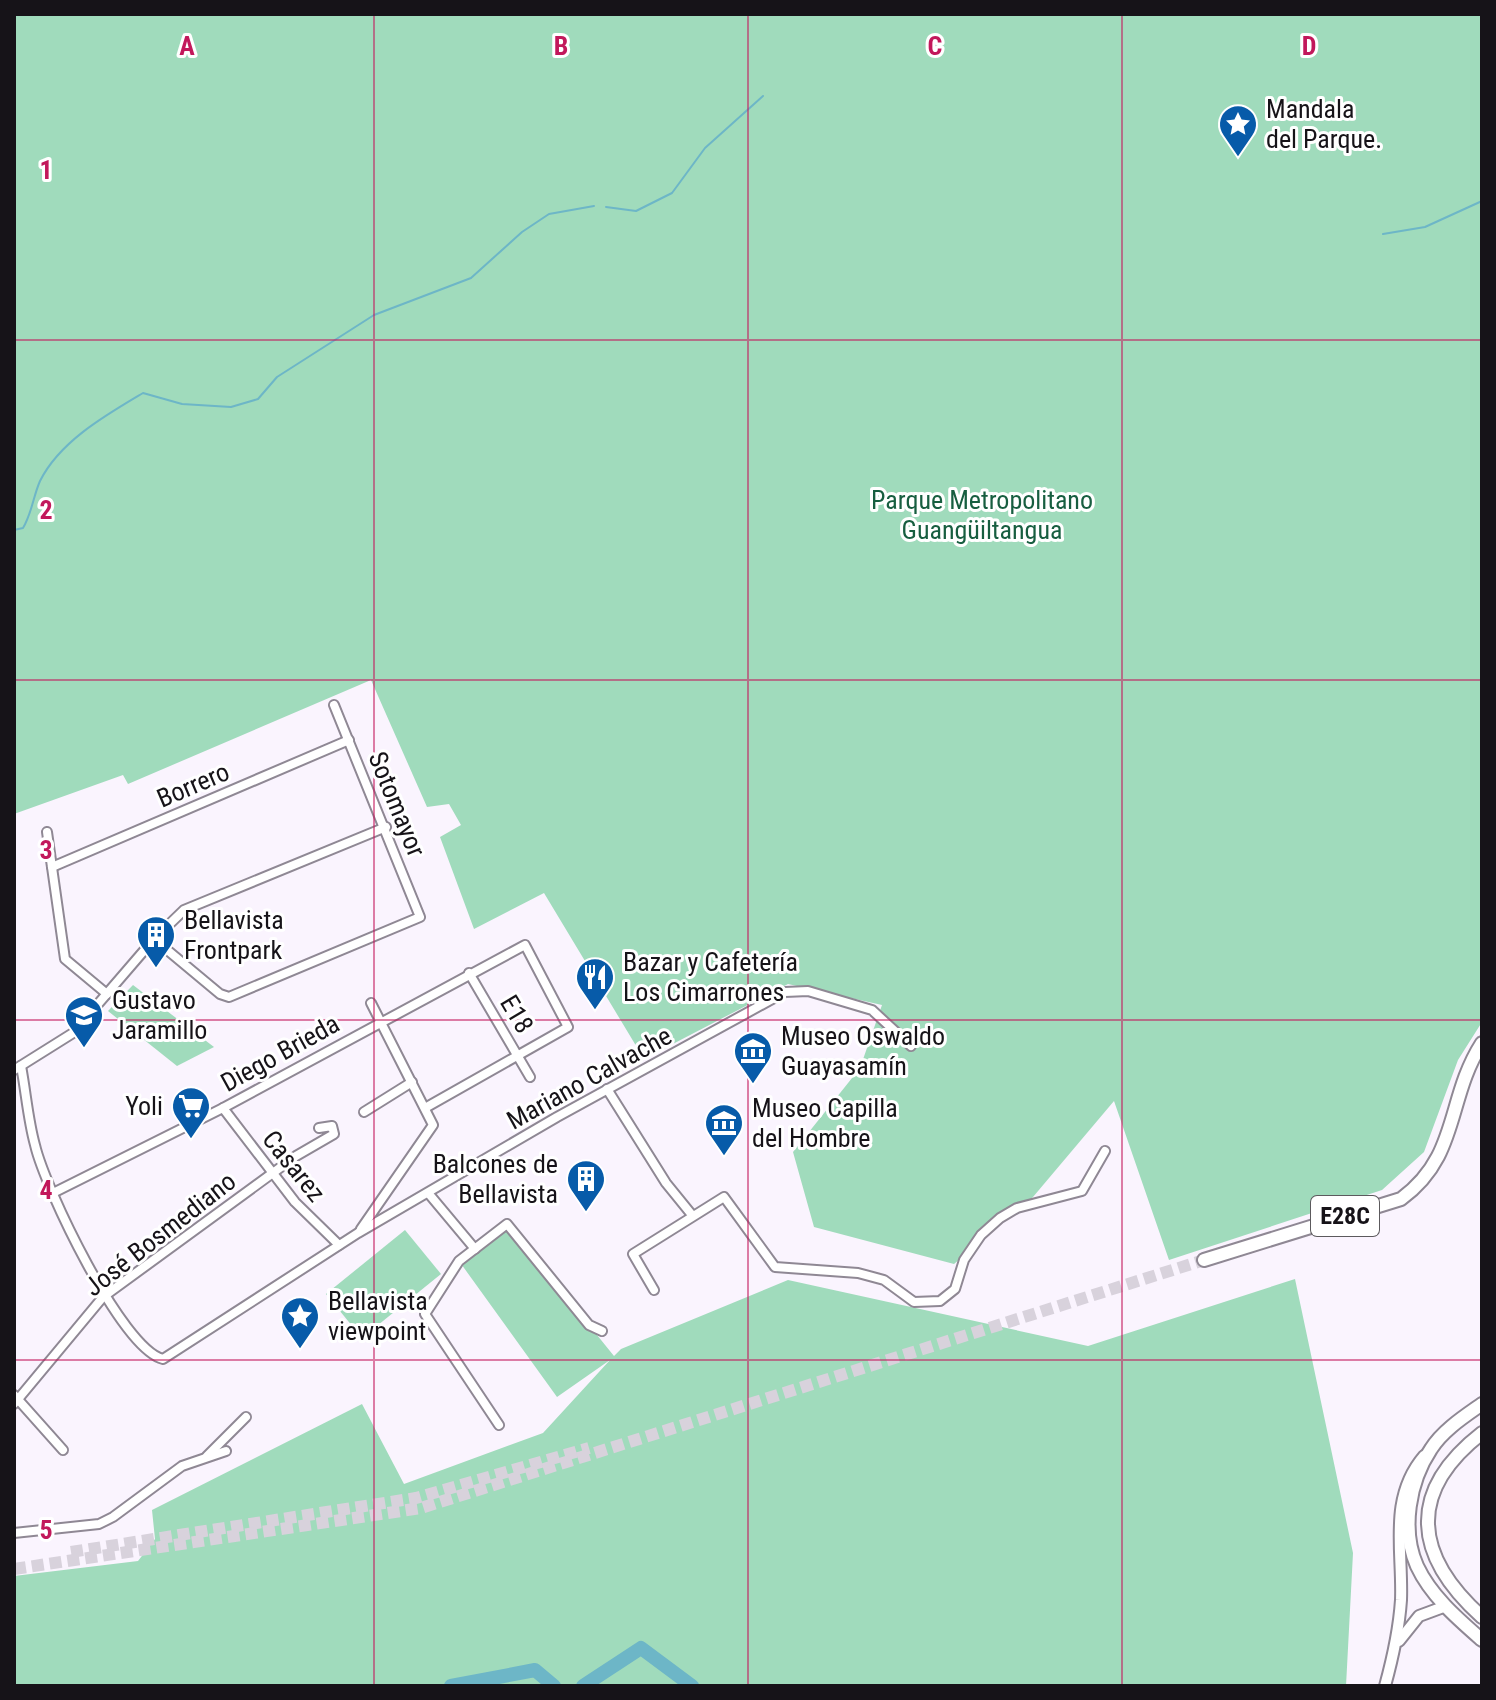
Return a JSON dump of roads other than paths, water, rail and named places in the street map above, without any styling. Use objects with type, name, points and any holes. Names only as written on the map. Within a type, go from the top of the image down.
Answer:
[{"type":"main road","name":"E28C","points":[[1203,1258],[1380,1200],[1408,1186],[1430,1160],[1448,1127],[1461,1087],[1482,1043]]},
{"type":"main road","points":[[1482,1404],[1432,1446],[1420,1470],[1410,1504],[1408,1543],[1418,1569],[1446,1606],[1482,1640]]},
{"type":"main road","points":[[1478,1614],[1447,1581],[1436,1560],[1428,1534],[1428,1520],[1439,1476],[1460,1450],[1482,1433]]},
{"type":"street","name":"Sotomayor","points":[[154,939],[220,994],[229,997],[419,918],[420,913],[386,827],[334,705]]},
{"type":"street","name":"Borrero","points":[[52,867],[349,740]]},
{"type":"street","points":[[103,1297],[53,1193],[34,1145],[18,1068],[68,1037],[154,939],[189,907],[386,827]]},
{"type":"street","points":[[47,832],[65,959],[107,994]]},
{"type":"street","name":"Diego Brieda","points":[[53,1193],[223,1108],[524,944],[568,1026],[519,1056]]},
{"type":"street","name":"E18","points":[[469,973],[530,1077]]},
{"type":"street","name":"Mariano Calvache","points":[[103,1297],[153,1355],[166,1359],[358,1233],[607,1089],[795,989],[872,1010],[911,1046]]},
{"type":"street","points":[[358,1233],[432,1127],[371,1003]]},
{"type":"street","points":[[425,1108],[519,1056]]},
{"type":"street","points":[[364,1112],[412,1082]]},
{"type":"street","points":[[607,1089],[666,1183],[692,1215]]},
{"type":"street","name":"Casarez","points":[[223,1108],[295,1202],[339,1245]]},
{"type":"street","name":"José Bosmediano","points":[[16,1400],[103,1297],[273,1174],[334,1134],[329,1124],[319,1128]]},
{"type":"street","points":[[654,1290],[633,1254],[720,1199],[729,1200],[768,1261],[783,1270],[858,1273],[884,1280],[914,1302],[940,1301],[955,1289],[964,1260],[981,1235],[1017,1208],[1082,1191],[1090,1183],[1105,1151]]},
{"type":"street","points":[[429,1194],[475,1249]]},
{"type":"street","points":[[499,1425],[425,1314],[459,1261],[507,1224],[589,1325],[602,1331]]},
{"type":"street","points":[[16,1400],[63,1450]]},
{"type":"street","points":[[207,1457],[246,1417]]},
{"type":"street","points":[[1385,1686],[1397,1643],[1400,1507],[1407,1478],[1432,1446]]},
{"type":"street","points":[[14,1533],[99,1524],[182,1466],[226,1451]]},
{"type":"street","points":[[1397,1643],[1419,1616],[1446,1606]]},
{"type":"waterway","points":[[606,207],[636,211],[672,193],[705,148],[763,96]]},
{"type":"waterway","points":[[1383,234],[1425,227],[1482,201]]},
{"type":"waterway","points":[[14,530],[23,528],[40,481],[59,453],[85,430],[143,393],[182,404],[231,407],[258,399],[277,377],[374,315],[471,278],[522,232],[549,214],[594,206]]},
{"type":"waterway","points":[[583,1686],[641,1648],[692,1686]]},
{"type":"waterway","points":[[451,1686],[535,1670],[554,1686]]},
{"type":"tunnel","points":[[14,1569],[421,1508],[1204,1260]]},
{"type":"tunnel","points":[[71,1552],[416,1498],[589,1448]]},
{"type":"place","name":"Mandala del Parque.","points":[[1238,158]]},
{"type":"place","name":"Bellavista Frontpark","points":[[156,969]]},
{"type":"place","name":"Bazar y Cafetería Los Cimarrones","points":[[595,1011]]},
{"type":"place","name":"Gustavo Jaramillo","points":[[84,1049]]},
{"type":"place","name":"Museo Oswaldo Guayasamín","points":[[753,1085]]},
{"type":"place","name":"Yoli","points":[[191,1140]]},
{"type":"place","name":"Museo Capilla del Hombre","points":[[724,1157]]},
{"type":"place","name":"Balcones de Bellavista","points":[[586,1213]]},
{"type":"place","name":"Bellavista viewpoint","points":[[300,1350]]},
{"type":"park label","name":"Parque Metropolitano Guangüiltangua","points":[[982,515]]}]
